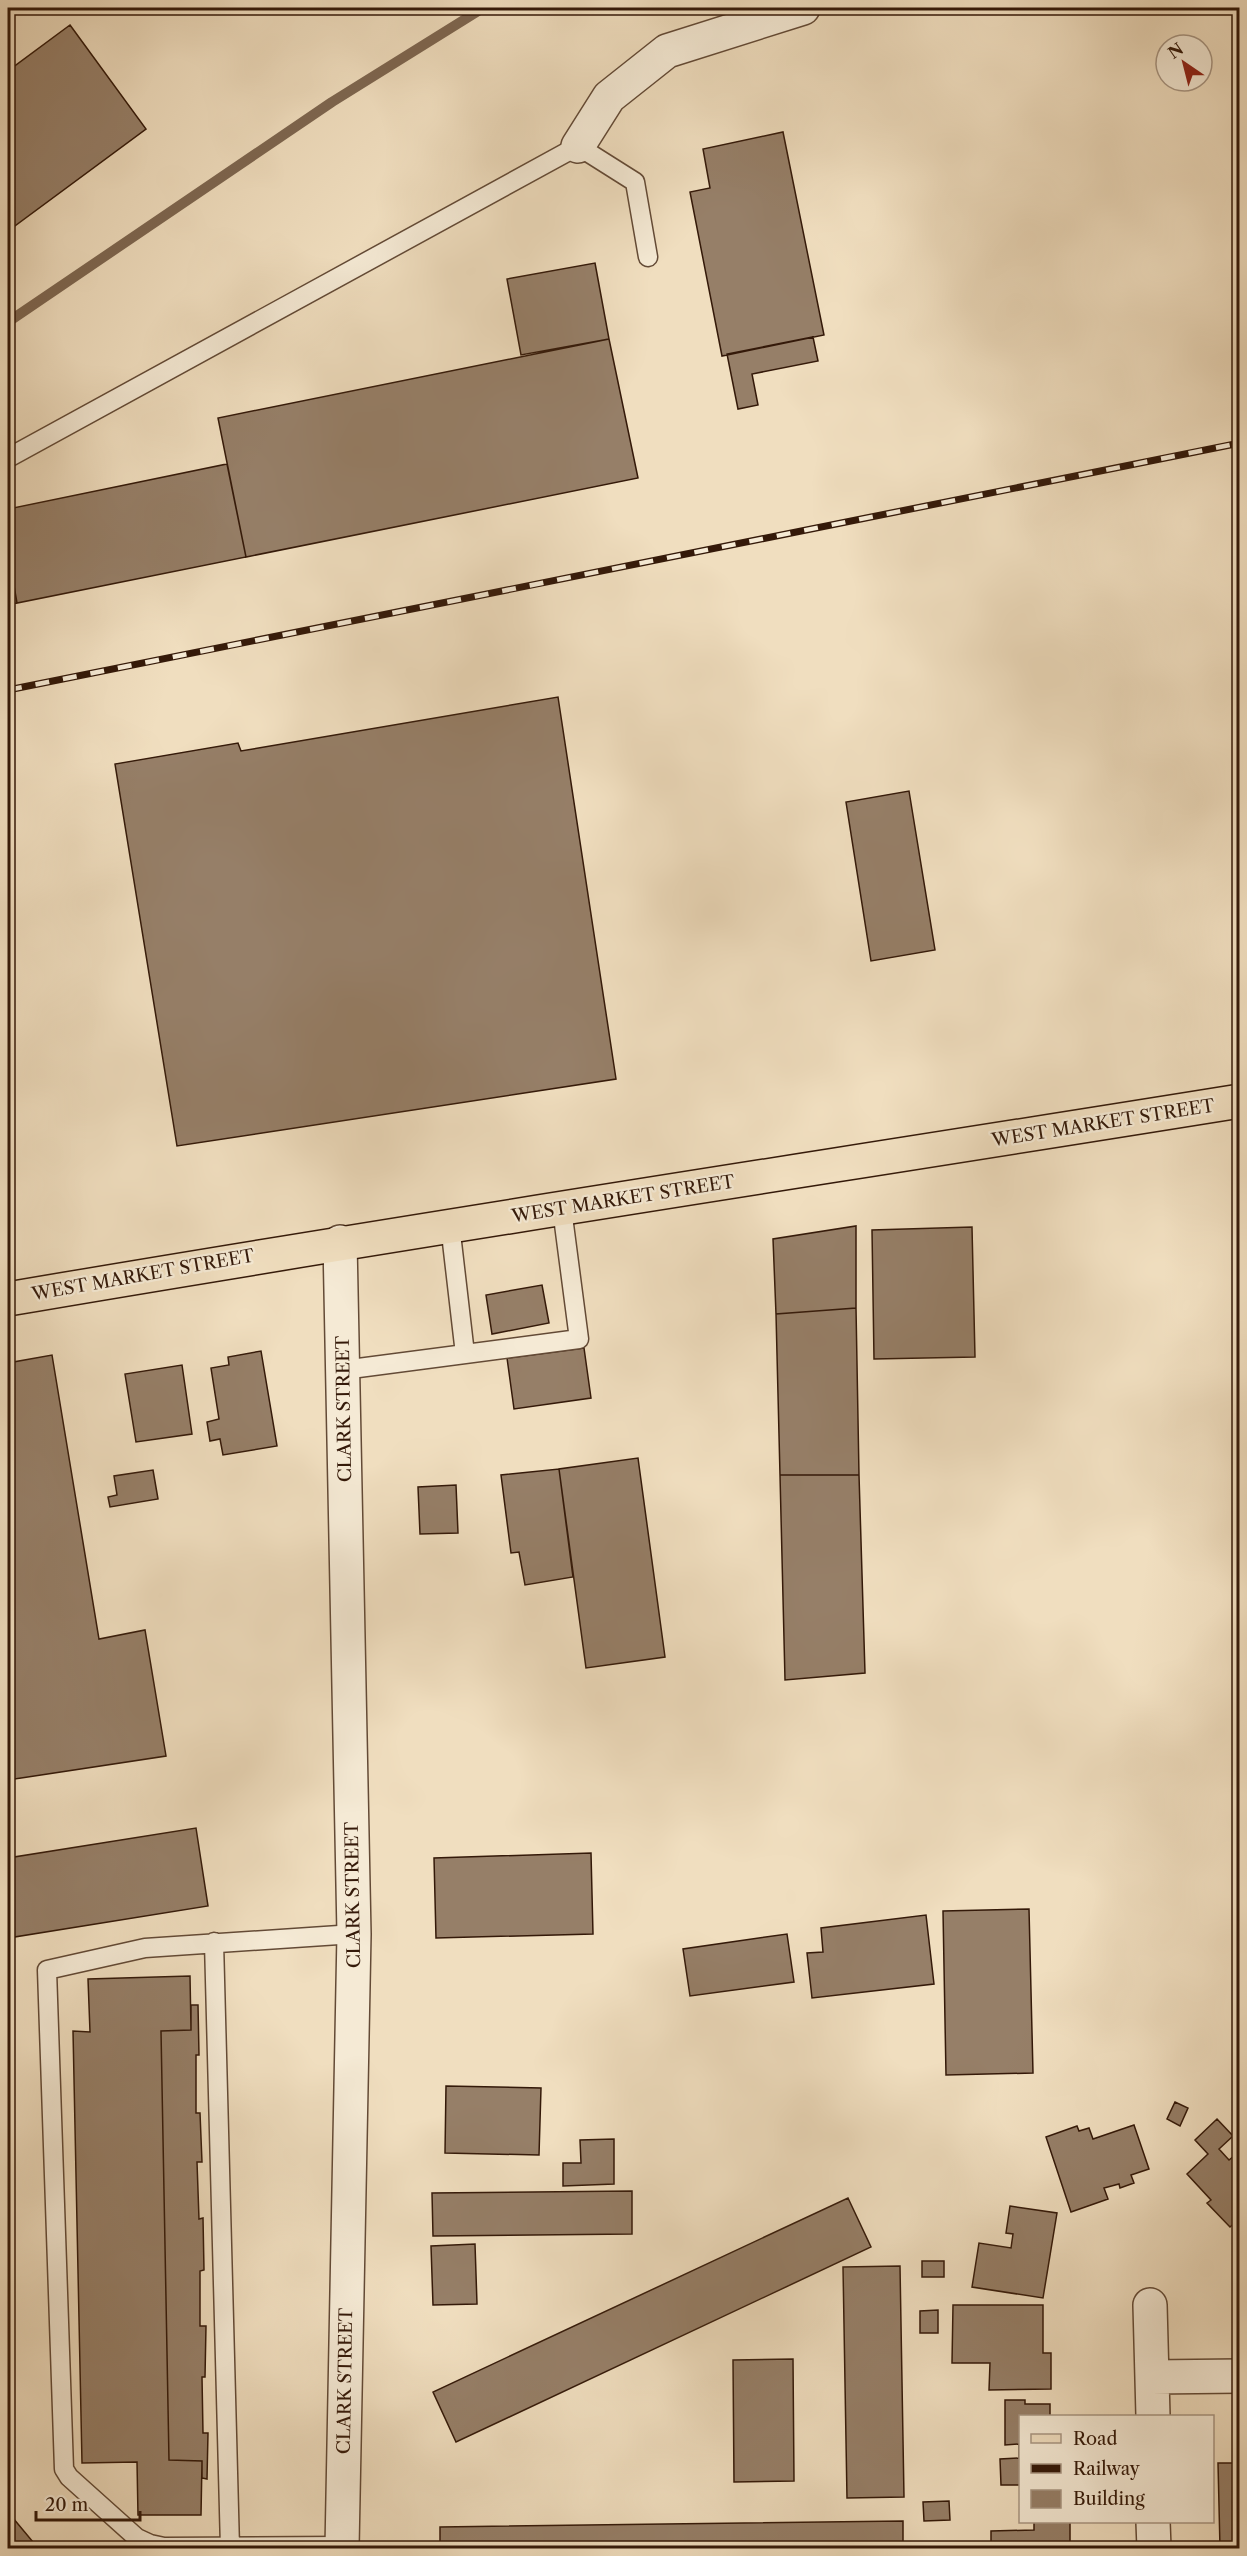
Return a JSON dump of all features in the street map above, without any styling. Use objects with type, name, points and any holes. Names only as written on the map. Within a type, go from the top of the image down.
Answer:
[{"type":"main road","name":"WEST MARKET STREET","points":[[8,1299],[340,1242],[1239,1101]]},
{"type":"street","points":[[578,146],[609,97],[667,51],[803,8]]},
{"type":"street","name":"CLARK STREET","points":[[340,1242],[354,1934],[342,2547]]},
{"type":"street","points":[[1150,2305],[1153,2415]]},
{"type":"street","points":[[1152,2377],[1239,2376]]},
{"type":"street","points":[[1153,2523],[1154,2548]]},
{"type":"lane","points":[[8,458],[578,146],[635,182],[648,257]]},
{"type":"lane","points":[[343,1370],[579,1339],[562,1209]]},
{"type":"lane","points":[[450,1225],[465,1354]]},
{"type":"lane","points":[[342,2547],[164,2547],[150,2544],[137,2538],[69,2477],[64,2469],[47,1970],[145,1948],[354,1934]]},
{"type":"lane","points":[[214,1942],[230,2547]]},
{"type":"building","points":[[70,25],[146,129],[8,231],[8,71]]},
{"type":"building","points":[[783,132],[824,335],[722,356],[690,192],[710,188],[703,149]]},
{"type":"building","points":[[595,263],[609,339],[521,355],[507,279]]},
{"type":"building","points":[[813,337],[818,361],[752,374],[758,405],[738,409],[727,354]]},
{"type":"building","points":[[609,339],[638,478],[246,557],[218,418]]},
{"type":"building","points":[[227,464],[246,557],[17,603],[8,552],[8,509]]},
{"type":"building","points":[[8,552],[17,603],[8,605]]},
{"type":"building","points":[[558,697],[616,1079],[177,1146],[115,764],[238,743],[241,751]]},
{"type":"building","points":[[909,791],[935,950],[871,961],[846,802]]},
{"type":"building","points":[[856,1226],[856,1308],[776,1314],[773,1239]]},
{"type":"building","points":[[972,1227],[975,1357],[874,1359],[872,1230]]},
{"type":"building","points":[[542,1285],[549,1323],[492,1334],[486,1295]]},
{"type":"building","points":[[856,1308],[859,1475],[780,1475],[776,1314]]},
{"type":"building","points":[[584,1348],[591,1398],[514,1409],[507,1358]]},
{"type":"building","points":[[261,1351],[277,1446],[223,1455],[220,1439],[210,1441],[207,1422],[219,1419],[211,1368],[229,1365],[228,1357]]},
{"type":"building","points":[[52,1355],[99,1639],[145,1630],[166,1756],[8,1780],[8,1363]]},
{"type":"building","points":[[182,1365],[192,1434],[136,1442],[125,1374]]},
{"type":"building","points":[[638,1458],[665,1657],[586,1668],[559,1469]]},
{"type":"building","points":[[559,1469],[573,1577],[525,1585],[519,1552],[511,1553],[501,1475]]},
{"type":"building","points":[[153,1470],[158,1499],[110,1507],[108,1497],[117,1495],[114,1476]]},
{"type":"building","points":[[780,1475],[859,1475],[865,1673],[785,1680]]},
{"type":"building","points":[[456,1485],[458,1533],[420,1534],[418,1487]]},
{"type":"building","points":[[196,1828],[208,1906],[8,1938],[8,1858]]},
{"type":"building","points":[[591,1853],[593,1934],[436,1938],[434,1858]]},
{"type":"building","points":[[1029,1909],[1033,2073],[946,2075],[943,1911]]},
{"type":"building","points":[[926,1915],[934,1984],[812,1998],[807,1953],[823,1952],[821,1928]]},
{"type":"building","points":[[787,1934],[794,1982],[690,1996],[683,1949]]},
{"type":"building","points":[[190,1976],[191,2030],[161,2031],[169,2460],[202,2461],[201,2515],[138,2515],[137,2462],[82,2463],[73,2031],[90,2032],[88,1979]]},
{"type":"building","points":[[191,2005],[198,2005],[199,2055],[196,2055],[196,2113],[200,2113],[202,2162],[197,2162],[199,2219],[203,2218],[204,2270],[200,2271],[200,2326],[206,2326],[205,2377],[202,2377],[203,2433],[208,2433],[207,2479],[202,2478],[202,2461],[169,2460],[161,2031],[191,2030]]},
{"type":"building","points":[[446,2086],[541,2088],[539,2155],[445,2153]]},
{"type":"building","points":[[1175,2102],[1188,2108],[1180,2126],[1167,2119]]},
{"type":"building","points":[[1217,2119],[1233,2136],[1219,2149],[1229,2160],[1240,2151],[1240,2218],[1230,2227],[1207,2203],[1211,2200],[1187,2174],[1208,2154],[1195,2140]]},
{"type":"building","points":[[1134,2125],[1149,2169],[1131,2175],[1134,2183],[1120,2188],[1119,2184],[1104,2188],[1108,2199],[1071,2212],[1046,2137],[1077,2126],[1079,2131],[1089,2128],[1093,2139]]},
{"type":"building","points":[[614,2139],[614,2184],[563,2186],[563,2163],[581,2163],[580,2140]]},
{"type":"building","points":[[632,2191],[632,2234],[433,2236],[432,2193]]},
{"type":"building","points":[[848,2198],[871,2247],[456,2442],[433,2392]]},
{"type":"building","points":[[1010,2206],[1057,2213],[1043,2298],[972,2287],[979,2243],[1011,2248],[1013,2234],[1006,2233]]},
{"type":"building","points":[[475,2244],[477,2304],[433,2305],[431,2246]]},
{"type":"building","points":[[922,2261],[944,2261],[944,2277],[922,2277]]},
{"type":"building","points":[[900,2266],[904,2497],[847,2498],[843,2267]]},
{"type":"building","points":[[953,2305],[1043,2305],[1043,2353],[1051,2353],[1051,2389],[989,2390],[990,2363],[952,2363]]},
{"type":"building","points":[[938,2310],[938,2333],[920,2333],[920,2311]]},
{"type":"building","points":[[793,2359],[794,2481],[734,2482],[733,2360]]},
{"type":"building","points":[[1005,2400],[1025,2400],[1025,2404],[1050,2404],[1050,2415],[1019,2415],[1019,2444],[1005,2445]]},
{"type":"building","points":[[1019,2458],[1019,2485],[1001,2485],[1000,2459]]},
{"type":"building","points":[[1218,2463],[1240,2463],[1240,2548],[1220,2548]]},
{"type":"building","points":[[949,2501],[950,2520],[924,2521],[923,2502]]},
{"type":"building","points":[[8,2512],[38,2548],[8,2548]]},
{"type":"building","points":[[903,2521],[903,2548],[440,2548],[440,2527]]},
{"type":"building","points":[[1034,2523],[1070,2523],[1070,2548],[991,2548],[991,2531],[1034,2530]]},
{"type":"waterway","points":[[8,322],[332,102],[483,8]]},
{"type":"railway","points":[[8,690],[1240,443]]}]
